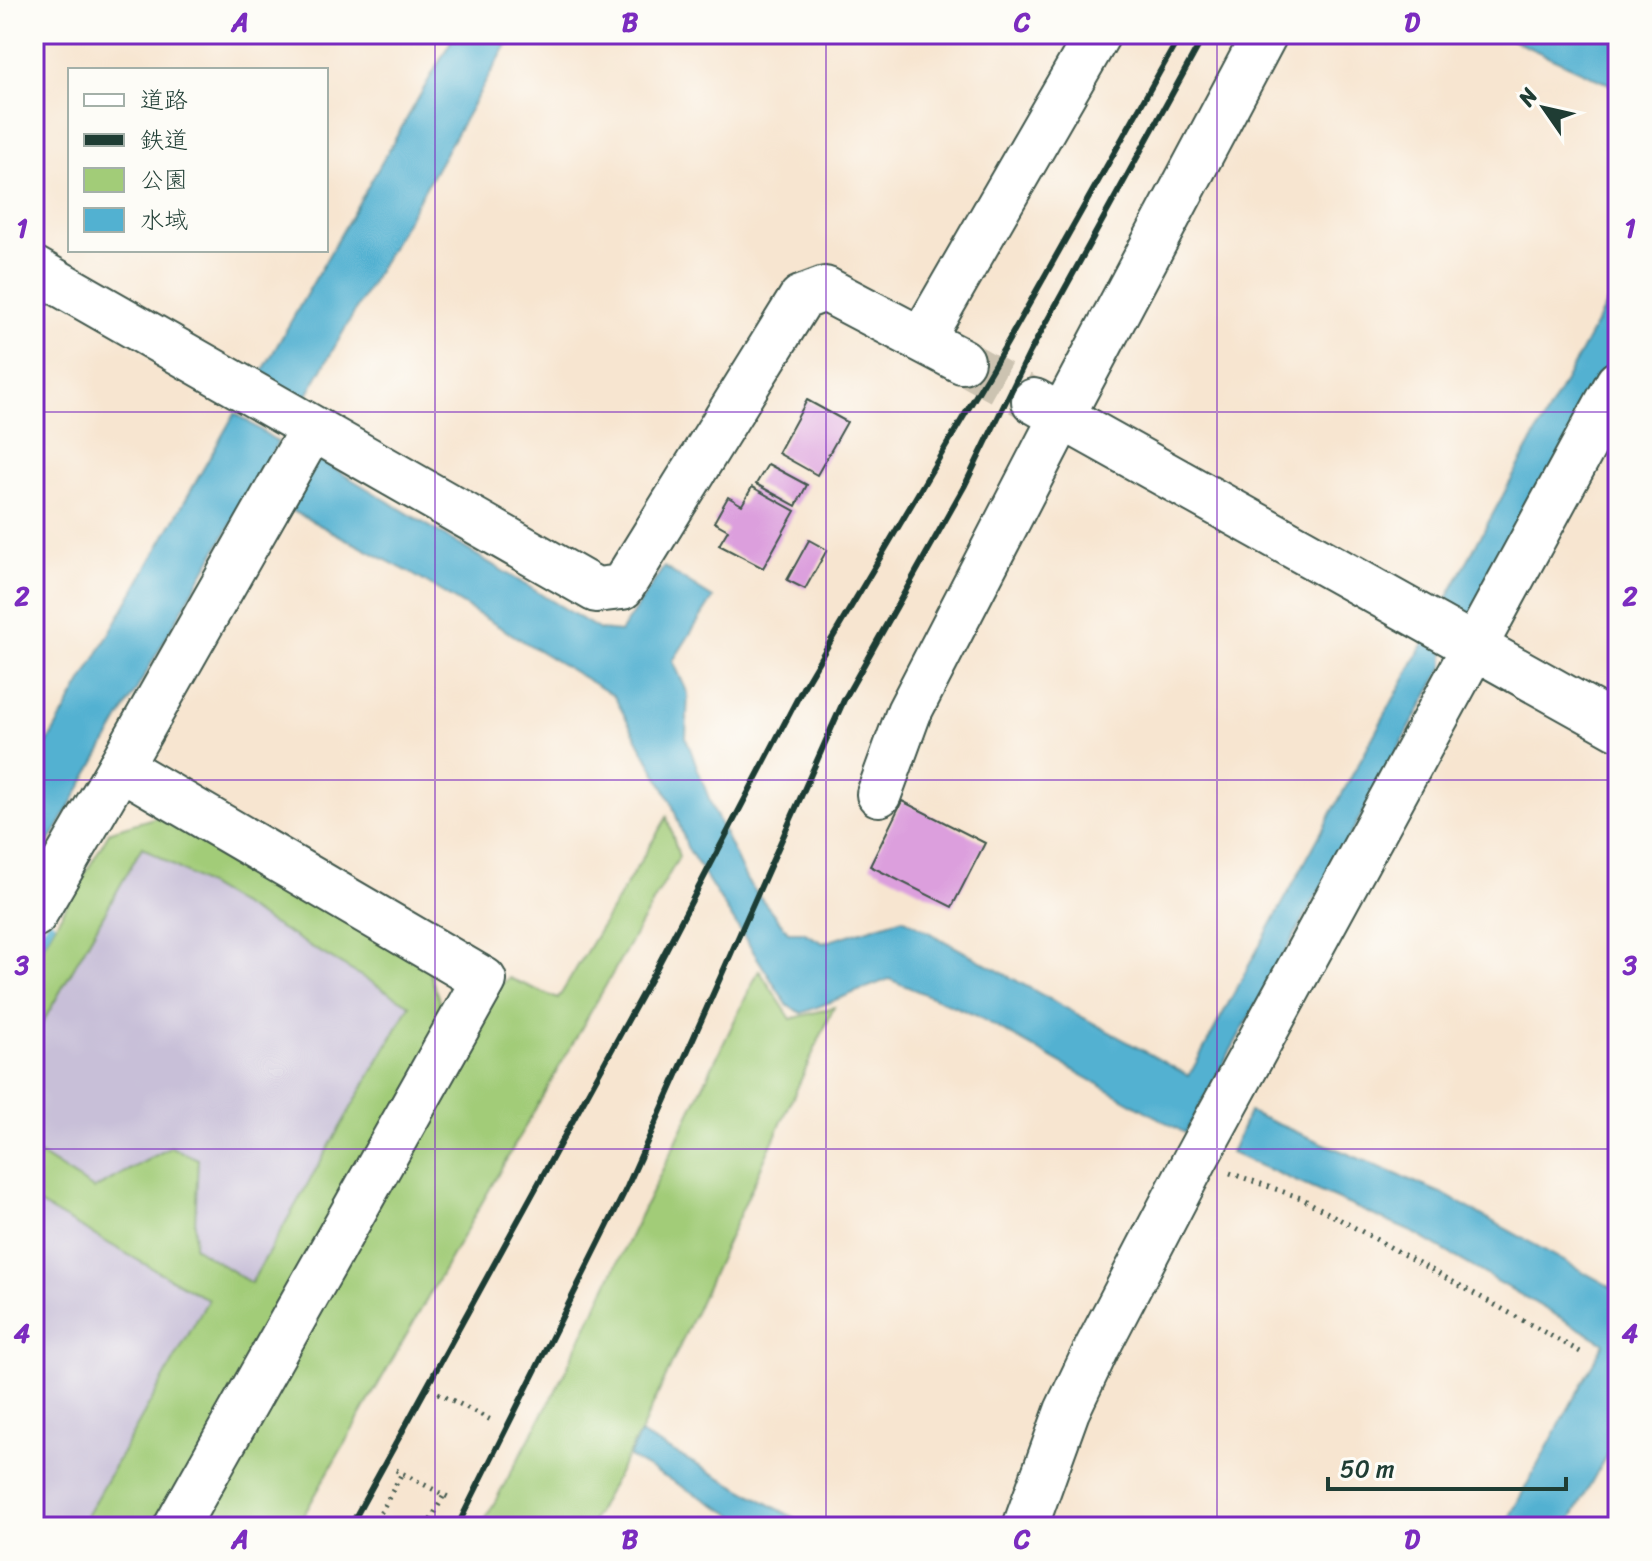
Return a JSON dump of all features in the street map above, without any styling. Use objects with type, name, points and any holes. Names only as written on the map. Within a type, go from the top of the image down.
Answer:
[{"type":"street","points":[[922,339],[1098,34]]},
{"type":"street","points":[[879,794],[909,712],[1048,409],[1265,34]]},
{"type":"street","points":[[34,269],[283,438],[596,590],[622,587],[801,298],[825,289],[962,361]]},
{"type":"street","points":[[1025,1527],[1067,1411],[1097,1348],[1209,1134],[1454,634],[1618,383]]},
{"type":"street","points":[[1048,409],[1618,727]]},
{"type":"street","points":[[34,915],[120,767],[283,438]]},
{"type":"street","points":[[120,767],[484,980],[176,1527]]},
{"type":"path","points":[[1209,1134],[1301,1198],[1584,1354]]},
{"type":"path","points":[[438,1393],[491,1420]]},
{"type":"path","points":[[373,1527],[399,1472],[447,1497],[427,1527]]},
{"type":"shaded area","points":[[142,847],[410,1005],[251,1284],[208,1300],[80,1527],[34,1527],[34,1038]]},
{"type":"green space","points":[[163,815],[428,968],[447,1023],[509,978],[558,999],[667,817],[679,857],[297,1527],[80,1527],[208,1300],[34,1201],[34,1151],[94,1189],[171,1147],[198,1159],[194,1247],[251,1283],[410,1005],[142,847],[34,1038],[34,961],[110,831]]},
{"type":"green space","points":[[759,970],[791,1019],[834,1007],[643,1427],[589,1527],[481,1527],[555,1392]]},
{"type":"water","points":[[455,34],[513,34],[305,399],[261,374]]},
{"type":"water","points":[[1499,34],[1612,34],[1618,37],[1618,88]]},
{"type":"water","points":[[1618,283],[1618,348],[1472,615],[1461,617],[1443,606]]},
{"type":"water","points":[[235,413],[278,442],[34,869],[34,766]]},
{"type":"water","points":[[315,457],[600,630],[620,632],[664,567],[713,598],[673,661],[688,694],[686,738],[713,809],[747,881],[788,932],[803,932],[823,943],[903,918],[1189,1076],[1425,641],[1444,651],[1444,666],[1185,1133],[975,1015],[889,979],[802,1013],[788,1006],[687,847],[671,801],[614,696],[407,571],[287,508]]},
{"type":"water","points":[[1249,1112],[1443,1194],[1618,1291],[1618,1434],[1567,1527],[1504,1527],[1604,1343],[1414,1233],[1231,1153]]},
{"type":"water","points":[[640,1434],[811,1527],[755,1527],[629,1457]]},
{"type":"building","points":[[807,400],[847,422],[817,475],[778,453]]},
{"type":"building","points":[[768,464],[807,485],[796,506],[756,484]]},
{"type":"building","points":[[752,487],[795,511],[763,568],[719,545],[728,530],[714,522],[728,497],[742,505]]},
{"type":"building","points":[[809,540],[827,550],[805,589],[787,580]]},
{"type":"building","points":[[902,801],[985,843],[952,907],[870,866]]},
{"type":"waterway","points":[[34,952],[50,924]]},
{"type":"tunnel","points":[[962,361],[1034,401]]},
{"type":"railway","points":[[350,1527],[656,969],[804,686],[1006,345],[1181,34]]},
{"type":"railway","points":[[457,1527],[627,1187],[844,700],[965,485],[1030,352],[1205,34]]}]
